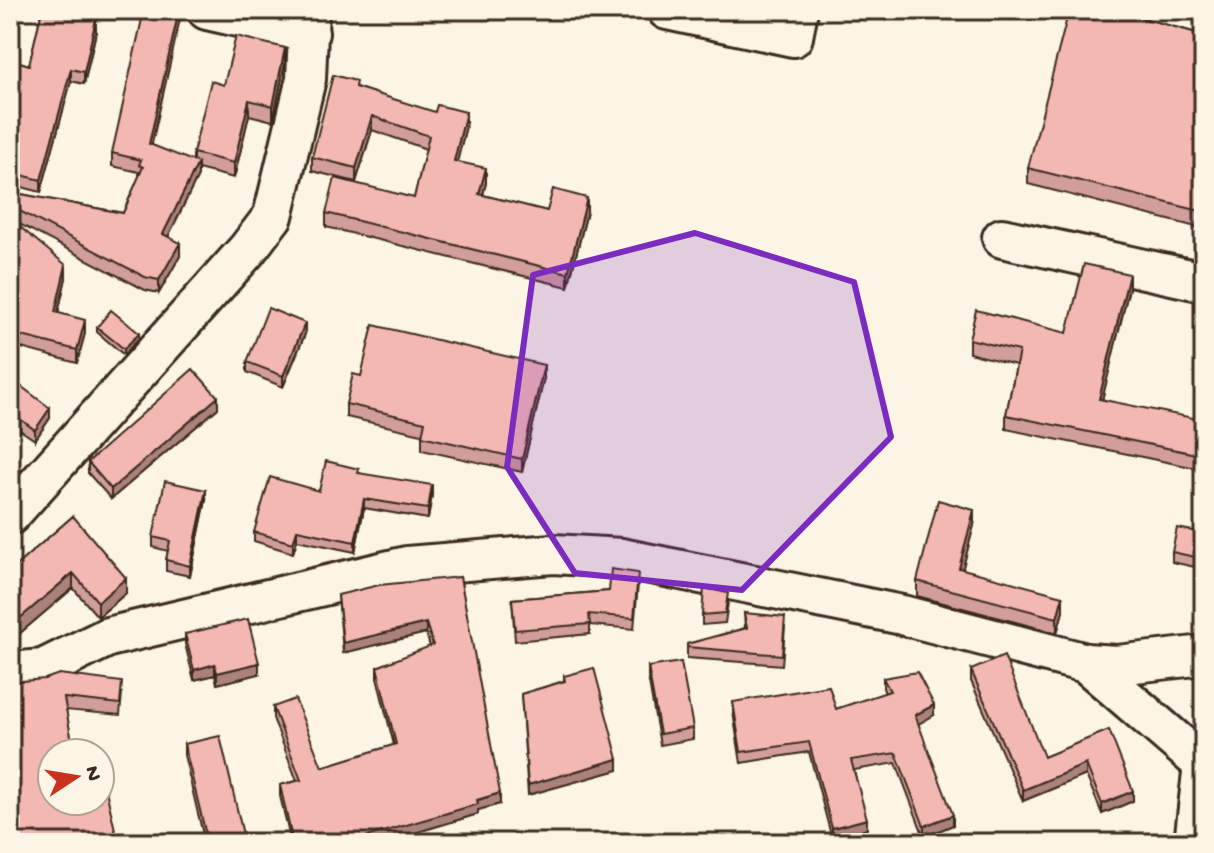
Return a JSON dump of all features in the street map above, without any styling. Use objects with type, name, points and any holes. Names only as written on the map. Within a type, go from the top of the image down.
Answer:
[{"type":"street","points":[[10,515],[247,250],[273,216],[306,79],[309,22],[207,10]]},
{"type":"street","points":[[667,10],[793,37],[798,10]]},
{"type":"street","points":[[1002,238],[1204,282]]},
{"type":"street","points":[[10,672],[43,669],[108,637],[407,566],[553,554],[622,558],[843,603],[1086,663],[1117,665],[1204,655]]},
{"type":"street","points":[[1086,663],[1204,764],[1194,843]]},
{"type":"highlighted area","points":[[695,233],[854,282],[891,437],[742,590],[575,573],[507,467],[533,275]]},
{"type":"building","points":[[42,10],[68,10],[67,13],[96,19],[84,72],[71,69],[41,180],[10,172],[10,59],[29,65]]},
{"type":"building","points":[[144,10],[179,10],[149,144],[198,163],[163,234],[180,243],[159,280],[145,277],[10,206],[10,192],[123,213],[143,167],[139,165],[141,160],[112,153]]},
{"type":"building","points":[[1069,10],[1132,10],[1131,15],[1204,35],[1204,212],[1028,168]]},
{"type":"building","points":[[236,36],[285,48],[273,106],[249,100],[234,163],[193,153],[211,81],[224,85]]},
{"type":"building","points":[[333,75],[356,81],[355,87],[435,112],[437,105],[466,112],[454,161],[486,168],[479,194],[547,211],[553,189],[587,198],[568,273],[326,213],[335,178],[414,198],[429,136],[372,116],[356,168],[312,157]]},
{"type":"building","points":[[19,226],[66,265],[55,312],[85,320],[77,350],[10,333],[10,250],[14,251]]},
{"type":"building","points":[[1084,264],[1129,274],[1099,399],[1203,420],[1196,454],[1006,415],[1019,351],[969,339],[976,310],[1067,333]]},
{"type":"building","points":[[268,308],[305,323],[283,376],[247,362]]},
{"type":"building","points":[[111,310],[139,333],[124,349],[97,327]]},
{"type":"building","points":[[373,325],[544,365],[522,459],[422,436],[425,422],[346,404],[353,374],[361,376]]},
{"type":"building","points":[[1204,334],[1204,367],[1196,365]]},
{"type":"building","points":[[193,369],[218,397],[111,489],[88,462]]},
{"type":"building","points":[[10,378],[50,408],[35,430],[20,419],[10,433]]},
{"type":"building","points":[[326,461],[359,469],[358,473],[432,485],[428,509],[364,499],[355,542],[297,530],[293,543],[254,532],[270,477],[319,491]]},
{"type":"building","points":[[165,481],[206,490],[190,566],[166,560],[170,541],[153,537]]},
{"type":"building","points":[[938,500],[974,510],[959,568],[1063,596],[1057,618],[917,581]]},
{"type":"building","points":[[73,516],[126,578],[98,602],[73,573],[12,625],[10,571]]},
{"type":"building","points":[[1177,528],[1204,533],[1204,559],[1172,552]]},
{"type":"building","points":[[611,569],[638,573],[634,618],[589,614],[590,624],[515,630],[512,599],[609,591]]},
{"type":"building","points":[[460,577],[500,793],[477,800],[478,804],[345,843],[293,843],[280,785],[301,780],[273,707],[295,699],[322,767],[396,744],[377,667],[433,645],[426,623],[343,643],[338,595],[379,585]]},
{"type":"building","points":[[704,588],[728,593],[725,613],[702,615]]},
{"type":"building","points":[[744,613],[785,617],[782,655],[687,647],[687,644],[747,628]]},
{"type":"building","points":[[248,619],[259,663],[217,673],[215,664],[194,670],[185,634]]},
{"type":"building","points":[[1004,656],[1044,757],[1109,730],[1133,791],[1102,804],[1086,764],[1023,790],[971,670]]},
{"type":"building","points":[[681,662],[693,728],[660,734],[648,667]]},
{"type":"building","points":[[594,668],[618,759],[528,785],[521,694],[565,681],[564,676]]},
{"type":"building","points":[[917,672],[934,705],[915,715],[953,815],[924,826],[896,753],[851,760],[867,819],[832,828],[809,742],[741,752],[733,702],[829,686],[836,709],[890,691],[883,678]]},
{"type":"building","points":[[59,674],[122,682],[120,704],[64,698],[71,737],[36,737],[36,817],[112,817],[118,843],[10,843],[10,682],[45,679]]},
{"type":"building","points":[[220,736],[245,843],[208,843],[184,744]]}]
